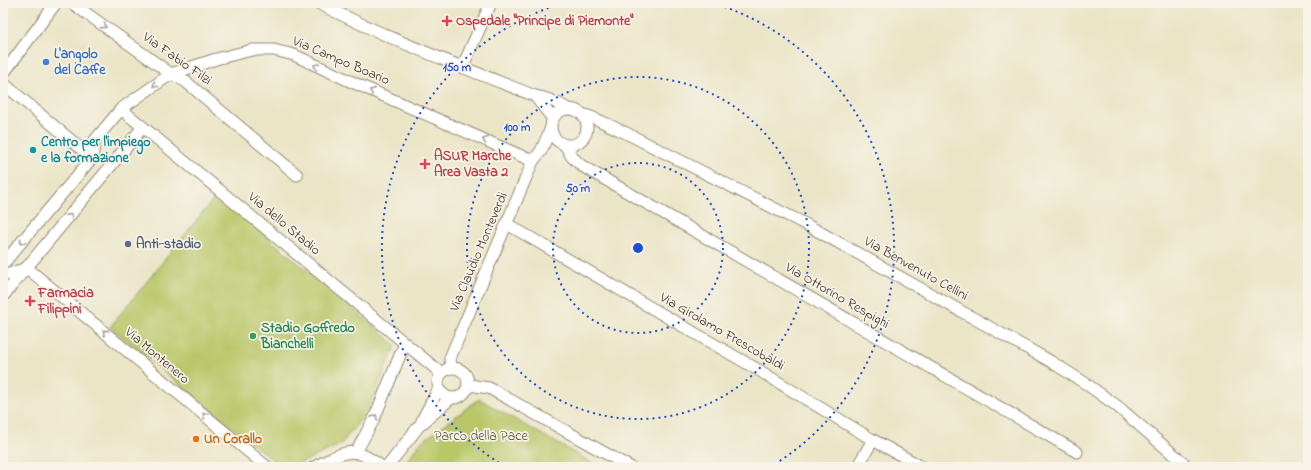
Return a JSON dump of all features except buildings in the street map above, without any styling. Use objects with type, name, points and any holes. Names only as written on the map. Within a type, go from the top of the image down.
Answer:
[{"type":"street","points":[[3,74],[56,3]]},
{"type":"street","name":"Via Fabio Filzi","points":[[72,3],[171,74],[185,81],[297,175]]},
{"type":"street","points":[[318,3],[350,19],[462,68],[535,96],[547,98],[568,109],[582,114],[588,128],[584,139],[566,144],[555,138],[552,124],[535,96]]},
{"type":"street","points":[[462,68],[491,3]]},
{"type":"street","name":"Via Campo Boario","points":[[92,158],[95,140],[121,109],[171,74],[216,59],[252,50],[274,50],[294,55],[352,82],[534,161]]},
{"type":"street","points":[[3,83],[92,158],[3,264]]},
{"type":"street","name":"Via dello Stadio","points":[[121,109],[441,373]]},
{"type":"street","points":[[552,124],[557,114],[568,109]]},
{"type":"street","name":"Via Benvenuto Cellini","points":[[582,114],[594,117],[610,127],[631,135],[807,225],[1050,361],[1085,383],[1117,406],[1188,467]]},
{"type":"street","name":"Via Claudio Monteverdi","points":[[451,367],[450,358],[534,161],[541,151],[552,124]]},
{"type":"street","points":[[3,296],[143,127]]},
{"type":"street","name":"Via Benvenuto Cellini","points":[[588,128],[610,127]]},
{"type":"street","name":"Via Claudio Monteverdi","points":[[541,151],[566,144]]},
{"type":"street","name":"Via Ottorino Respighi","points":[[566,144],[582,166],[1077,452]]},
{"type":"street","name":"Via Girolamo Frescobaldi","points":[[507,224],[760,371],[873,440],[922,467]]},
{"type":"street","points":[[3,276],[27,268]]},
{"type":"street","name":"Via Montenero","points":[[27,268],[267,467]]},
{"type":"street","points":[[356,452],[374,419],[405,343]]},
{"type":"street","points":[[451,367],[456,367],[464,372],[468,380],[468,385],[464,393],[456,398],[451,398],[444,395],[439,388],[438,383],[441,373],[447,368],[451,367]]},
{"type":"street","points":[[468,385],[489,388],[630,467]]},
{"type":"street","points":[[387,467],[419,426],[439,388]]},
{"type":"street","points":[[419,426],[451,398]]},
{"type":"street","points":[[857,467],[873,440]]},
{"type":"street","points":[[314,467],[344,453],[356,452],[368,456],[382,467]]},
{"type":"green space","name":"Stadio Goffredo Bianchelli","points":[[217,195],[396,345],[366,413],[341,444],[293,467],[281,467],[110,327]]},
{"type":"green space","name":"Parco della Pace","points":[[479,399],[599,467],[402,467],[420,443]]},
{"type":"place","name":"Ospedale \"Principe di Piemonte\"","points":[[447,21]]},
{"type":"place","name":"L'angolo del Caffe","points":[[46,62]]},
{"type":"place","name":"Centro per l'impiego e la formazione","points":[[33,150]]},
{"type":"place","name":"ASUR Marche Area Vasta 2","points":[[425,164]]},
{"type":"place","name":"Anti-stadio","points":[[128,244]]},
{"type":"place","name":"Farmacia Filippini","points":[[30,301]]},
{"type":"place","name":"Stadio Goffredo Bianchelli","points":[[253,336]]},
{"type":"place","name":"Un Corallo","points":[[196,439]]}]
